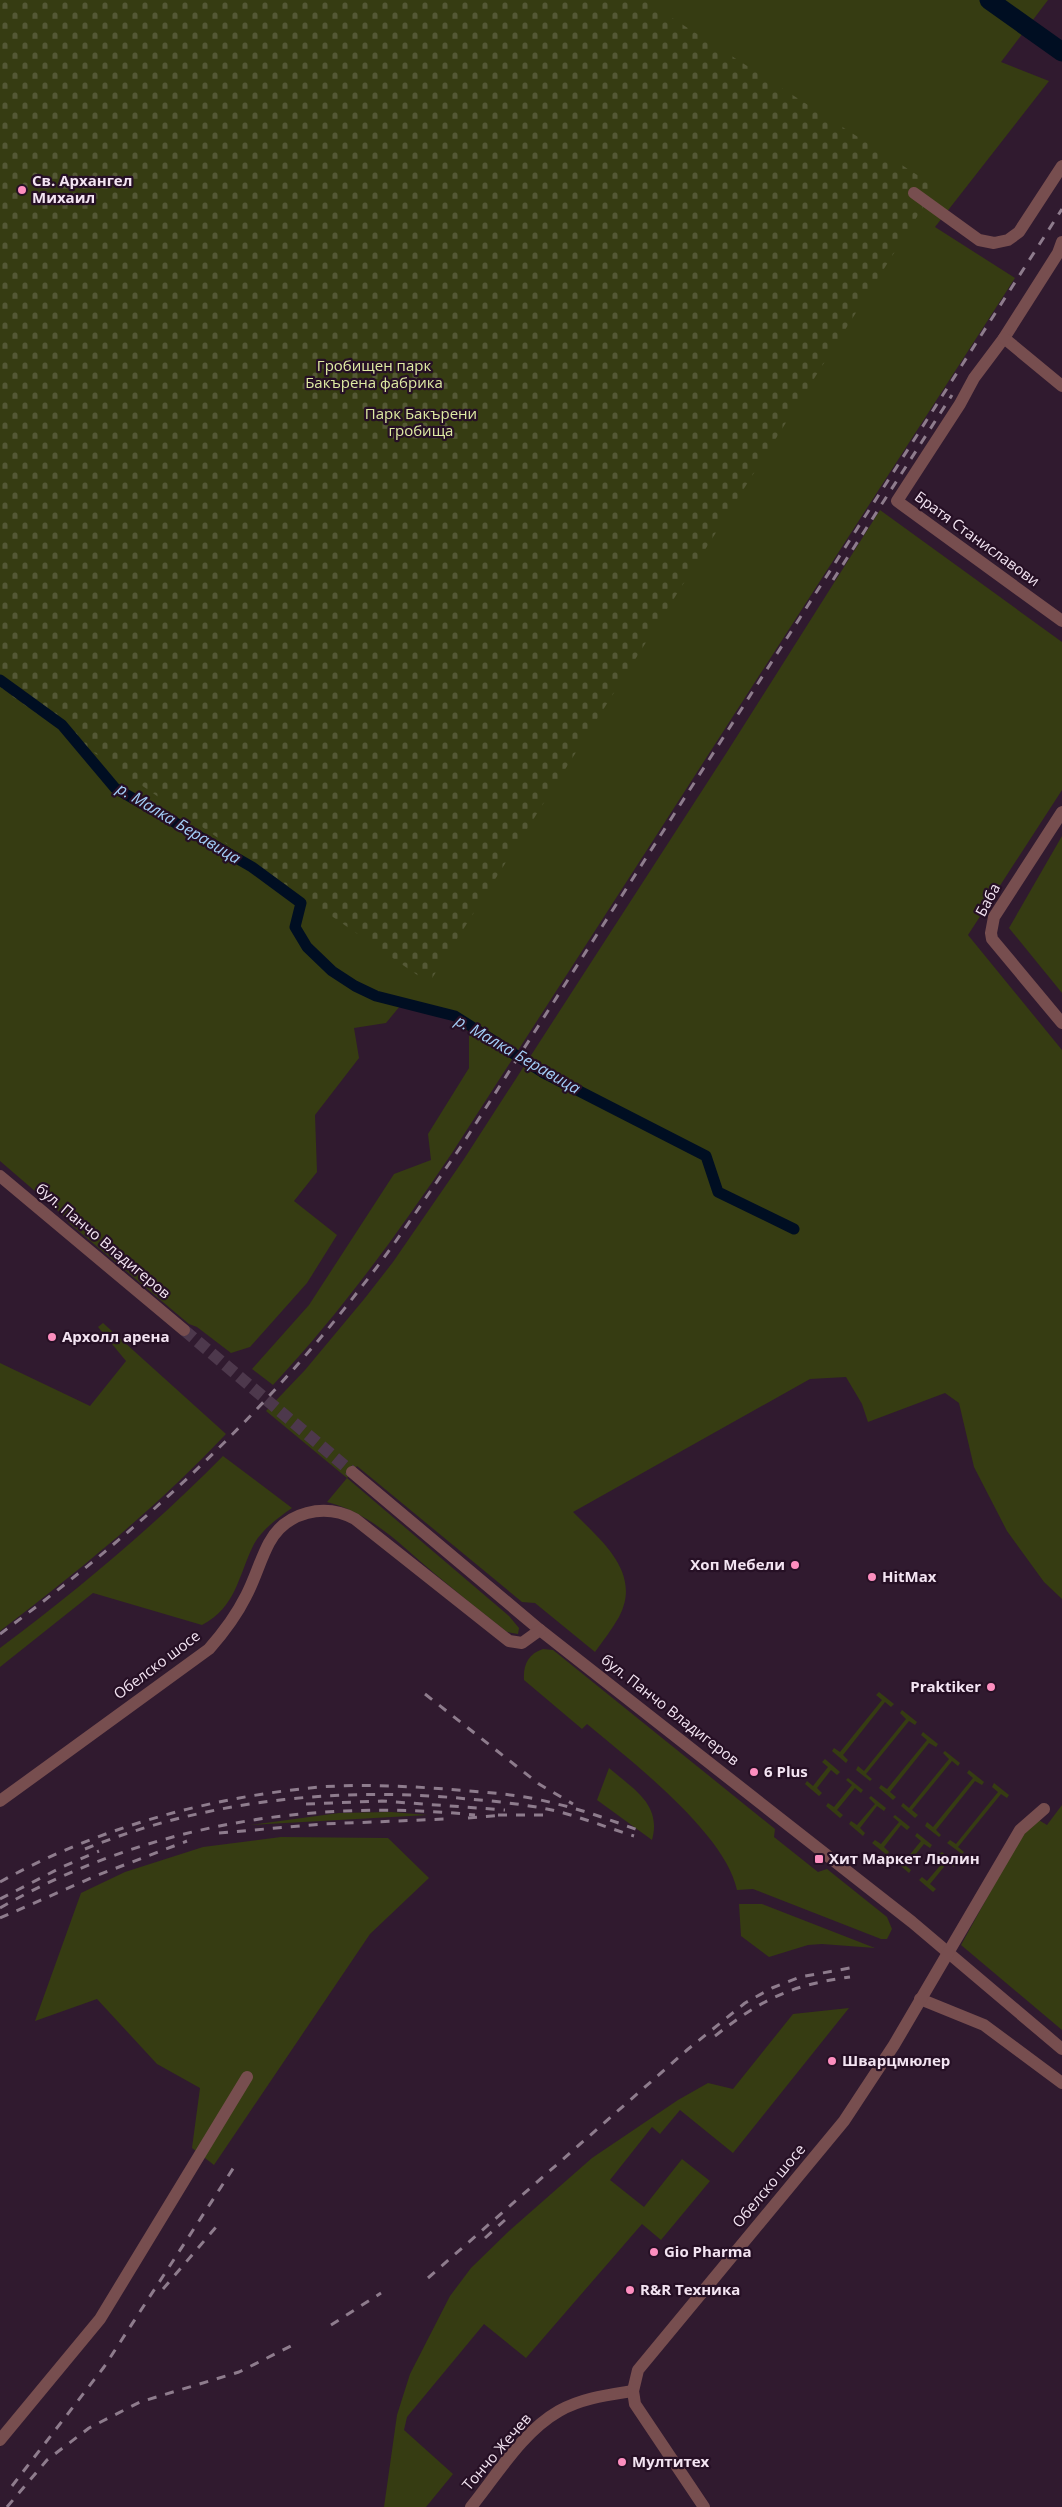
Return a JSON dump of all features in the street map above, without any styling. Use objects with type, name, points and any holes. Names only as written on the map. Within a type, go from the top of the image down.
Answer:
[{"type":"street","points":[[914,193],[979,240],[994,243],[1008,240],[1019,232],[1062,166]]},
{"type":"street","points":[[1061,250],[1004,338],[1062,386]]},
{"type":"street","name":"Братя Станиславови","points":[[1004,338],[974,378],[960,404],[897,501],[1062,621]]},
{"type":"street","name":"Баба","points":[[1062,812],[994,917],[991,933],[992,939],[1062,1023]]},
{"type":"street","name":"бул. Панчо Владигеров","points":[[0,1176],[184,1330]]},
{"type":"street","name":"бул. Панчо Владигеров","points":[[352,1472],[540,1630],[729,1776],[947,1952],[1062,2048]]},
{"type":"street","name":"Обелско шосе","points":[[0,1800],[209,1649],[234,1618],[247,1594],[270,1541],[288,1522],[304,1513],[331,1510],[355,1519],[509,1642],[522,1643],[540,1630]]},
{"type":"street","name":"Обелско шосе","points":[[633,2391],[634,2377],[642,2362],[844,2121],[894,2045],[1020,1830],[1044,1810]]},
{"type":"street","points":[[920,1999],[984,2025],[1062,2083]]},
{"type":"street","points":[[0,2440],[100,2319],[246,2077]]},
{"type":"street","points":[[633,2391],[635,2404],[704,2507]]},
{"type":"street","name":"Тончо Жечев","points":[[471,2507],[526,2439],[550,2417],[559,2411],[590,2398],[633,2391]]},
{"type":"green space","name":"Гробищен парк Бакърена фабрика","points":[[0,0],[1048,0],[1001,62],[1049,81],[935,227],[1015,278],[452,1153],[345,1302],[273,1385],[252,1369],[309,1305],[394,1174],[431,1160],[428,1134],[469,1068],[469,1032],[450,1018],[400,1006],[386,1023],[354,1028],[359,1058],[315,1115],[317,1172],[294,1201],[337,1235],[307,1283],[250,1347],[231,1353],[197,1327],[189,1324],[69,1223],[65,1217],[0,1161]]},
{"type":"green space","name":"Гробищен парк Бакърена фабрика","points":[[0,0],[644,0],[936,187],[429,983],[0,688]]},
{"type":"green space","points":[[880,510],[1062,642],[1062,790],[968,935],[1062,1050],[1062,1599],[1044,1582],[1007,1531],[974,1467],[959,1403],[945,1393],[868,1422],[862,1404],[846,1377],[810,1379],[573,1512],[595,1533],[615,1558],[622,1571],[626,1585],[625,1601],[619,1617],[595,1652],[535,1603],[522,1602],[357,1466],[347,1478],[266,1411],[305,1370],[365,1298],[393,1262],[464,1159],[727,752]]},
{"type":"green space","points":[[1062,836],[1062,993],[1009,928]]},
{"type":"green space","points":[[103,1323],[226,1434],[173,1487],[117,1537],[0,1631],[0,1363],[90,1406],[126,1361],[98,1327]]},
{"type":"green space","points":[[223,1456],[292,1508],[270,1525],[256,1540],[235,1590],[222,1609],[213,1618],[202,1625],[93,1593],[0,1667],[0,1648],[115,1556]]},
{"type":"green space","points":[[347,1478],[509,1616],[519,1628],[518,1634],[507,1632],[372,1522],[343,1507],[327,1502]]},
{"type":"green space","points":[[543,1649],[553,1650],[775,1829],[774,1837],[818,1872],[827,1869],[887,1917],[892,1929],[887,1939],[881,1939],[753,1889],[737,1890],[729,1868],[715,1845],[674,1800],[587,1724],[582,1729],[524,1680],[524,1670],[527,1661]]},
{"type":"green space","points":[[879,1692],[894,1704],[891,1707],[885,1702],[843,1755],[848,1760],[846,1763],[832,1751],[834,1748],[840,1752],[882,1700],[876,1695]]},
{"type":"green space","points":[[902,1710],[917,1722],[915,1725],[909,1721],[866,1774],[872,1779],[870,1781],[856,1770],[858,1766],[864,1771],[906,1719],[900,1713]]},
{"type":"green space","points":[[923,1732],[938,1744],[936,1747],[929,1743],[890,1792],[896,1797],[893,1800],[879,1788],[881,1785],[887,1789],[927,1740],[921,1735]]},
{"type":"green space","points":[[945,1751],[960,1763],[958,1766],[952,1761],[912,1810],[918,1815],[915,1818],[901,1806],[903,1803],[909,1808],[949,1759],[943,1753]]},
{"type":"green space","points":[[825,1759],[840,1772],[837,1775],[831,1770],[817,1788],[822,1793],[819,1796],[805,1784],[807,1781],[813,1786],[828,1767],[822,1762]]},
{"type":"green space","points":[[609,1768],[636,1791],[649,1807],[654,1827],[652,1840],[597,1800]]},
{"type":"green space","points":[[969,1770],[984,1782],[982,1785],[975,1781],[936,1830],[941,1835],[939,1837],[925,1826],[927,1822],[933,1827],[973,1778],[967,1773]]},
{"type":"green space","points":[[848,1778],[863,1790],[861,1793],[855,1788],[837,1810],[843,1815],[840,1818],[826,1806],[828,1803],[834,1807],[852,1785],[846,1780]]},
{"type":"green space","points":[[994,1783],[1009,1795],[1007,1798],[1001,1794],[958,1847],[964,1852],[962,1854],[947,1843],[950,1840],[956,1844],[998,1792],[992,1787]]},
{"type":"green space","points":[[871,1796],[886,1808],[884,1811],[877,1806],[860,1828],[865,1833],[863,1836],[849,1824],[851,1821],[857,1825],[875,1804],[869,1798]]},
{"type":"green space","points":[[1062,1805],[1062,2030],[961,1945],[1032,1816],[1047,1825]]},
{"type":"green space","points":[[391,1812],[428,1815],[250,1825],[339,1813]]},
{"type":"green space","points":[[895,1815],[910,1827],[907,1830],[901,1825],[884,1847],[889,1852],[887,1855],[872,1843],[875,1840],[881,1844],[899,1822],[893,1817]]},
{"type":"green space","points":[[917,1833],[932,1845],[930,1848],[924,1844],[906,1866],[911,1870],[909,1873],[895,1861],[897,1858],[903,1863],[921,1841],[915,1836]]},
{"type":"green space","points":[[281,1837],[388,1838],[429,1878],[370,1934],[214,2165],[192,2148],[200,2088],[157,2064],[97,1999],[35,2021],[81,1893],[125,1872],[203,1847]]},
{"type":"green space","points":[[942,1852],[956,1864],[954,1867],[948,1862],[930,1884],[936,1889],[933,1892],[919,1880],[922,1877],[927,1881],[945,1860],[939,1854]]},
{"type":"green space","points":[[739,1904],[762,1904],[875,1948],[822,1944],[808,1945],[769,1957],[741,1936]]},
{"type":"green space","points":[[849,2008],[733,2153],[680,2110],[660,2134],[652,2127],[610,2180],[644,2207],[682,2159],[710,2181],[661,2240],[642,2224],[526,2358],[484,2324],[407,2417],[404,2430],[453,2474],[426,2507],[384,2507],[397,2415],[410,2374],[450,2296],[471,2268],[509,2231],[592,2158],[678,2100],[708,2083],[733,2089],[793,2014]]},
{"type":"waterway","points":[[989,0],[1062,52]]},
{"type":"waterway","name":"р. Малка Беравица","points":[[0,680],[62,725],[115,788],[252,867],[301,903],[295,927],[307,947],[332,971],[355,986],[376,996],[455,1016],[542,1072],[706,1156],[718,1192],[794,1229]]},
{"type":"tunnel","points":[[184,1330],[352,1472]]},
{"type":"railway","points":[[0,1634],[98,1557],[145,1517],[236,1431],[320,1338],[386,1255],[462,1145],[1062,209]]},
{"type":"railway","points":[[833,580],[952,395]]},
{"type":"railway","points":[[425,1694],[539,1784],[573,1804]]},
{"type":"railway","points":[[0,1882],[75,1846],[155,1818],[237,1798],[320,1787],[399,1786],[515,1796],[568,1807],[644,1832]]},
{"type":"railway","points":[[85,1849],[131,1832],[225,1808],[322,1796],[371,1794],[420,1795],[547,1809],[569,1814],[634,1836]]},
{"type":"railway","points":[[306,1804],[382,1801],[505,1810]]},
{"type":"railway","points":[[0,1908],[55,1879],[112,1856],[171,1838],[230,1824],[290,1815],[352,1811],[413,1811],[475,1815]]},
{"type":"railway","points":[[498,1815],[543,1815]]},
{"type":"railway","points":[[468,1818],[503,1815]]},
{"type":"railway","points":[[219,1833],[323,1824],[446,1819]]},
{"type":"railway","points":[[0,1918],[98,1875],[187,1841]]},
{"type":"railway","points":[[0,1899],[62,1867],[99,1851]]},
{"type":"railway","points":[[428,2278],[687,2050],[745,2003],[772,1988],[800,1977],[850,1968]]},
{"type":"railway","points":[[715,2036],[763,2003],[794,1989],[850,1977]]},
{"type":"railway","points":[[12,2486],[104,2367],[236,2164]]},
{"type":"railway","points":[[485,2238],[505,2220]]},
{"type":"railway","points":[[163,2289],[216,2227]]},
{"type":"railway","points":[[331,2325],[381,2293]]},
{"type":"railway","points":[[7,2507],[47,2460],[89,2428],[140,2402],[239,2372],[297,2343]]},
{"type":"place","name":"Св. Архангел Михаил","points":[[22,190]]},
{"type":"place","name":"Архолл арена","points":[[52,1337]]},
{"type":"place","name":"Хоп Мебели","points":[[795,1565]]},
{"type":"place","name":"HitMax","points":[[872,1577]]},
{"type":"place","name":"Praktiker","points":[[991,1687]]},
{"type":"place","name":"6 Plus","points":[[754,1772]]},
{"type":"place","name":"Хит Маркет Люлин","points":[[819,1859]]},
{"type":"place","name":"Шварцмюлер","points":[[832,2061]]},
{"type":"place","name":"Gio Pharma","points":[[654,2252]]},
{"type":"place","name":"R&R Техника","points":[[630,2290]]},
{"type":"place","name":"Мултитех","points":[[622,2462]]},
{"type":"park label","name":"Парк Бакърени гробища","points":[[421,422]]}]
